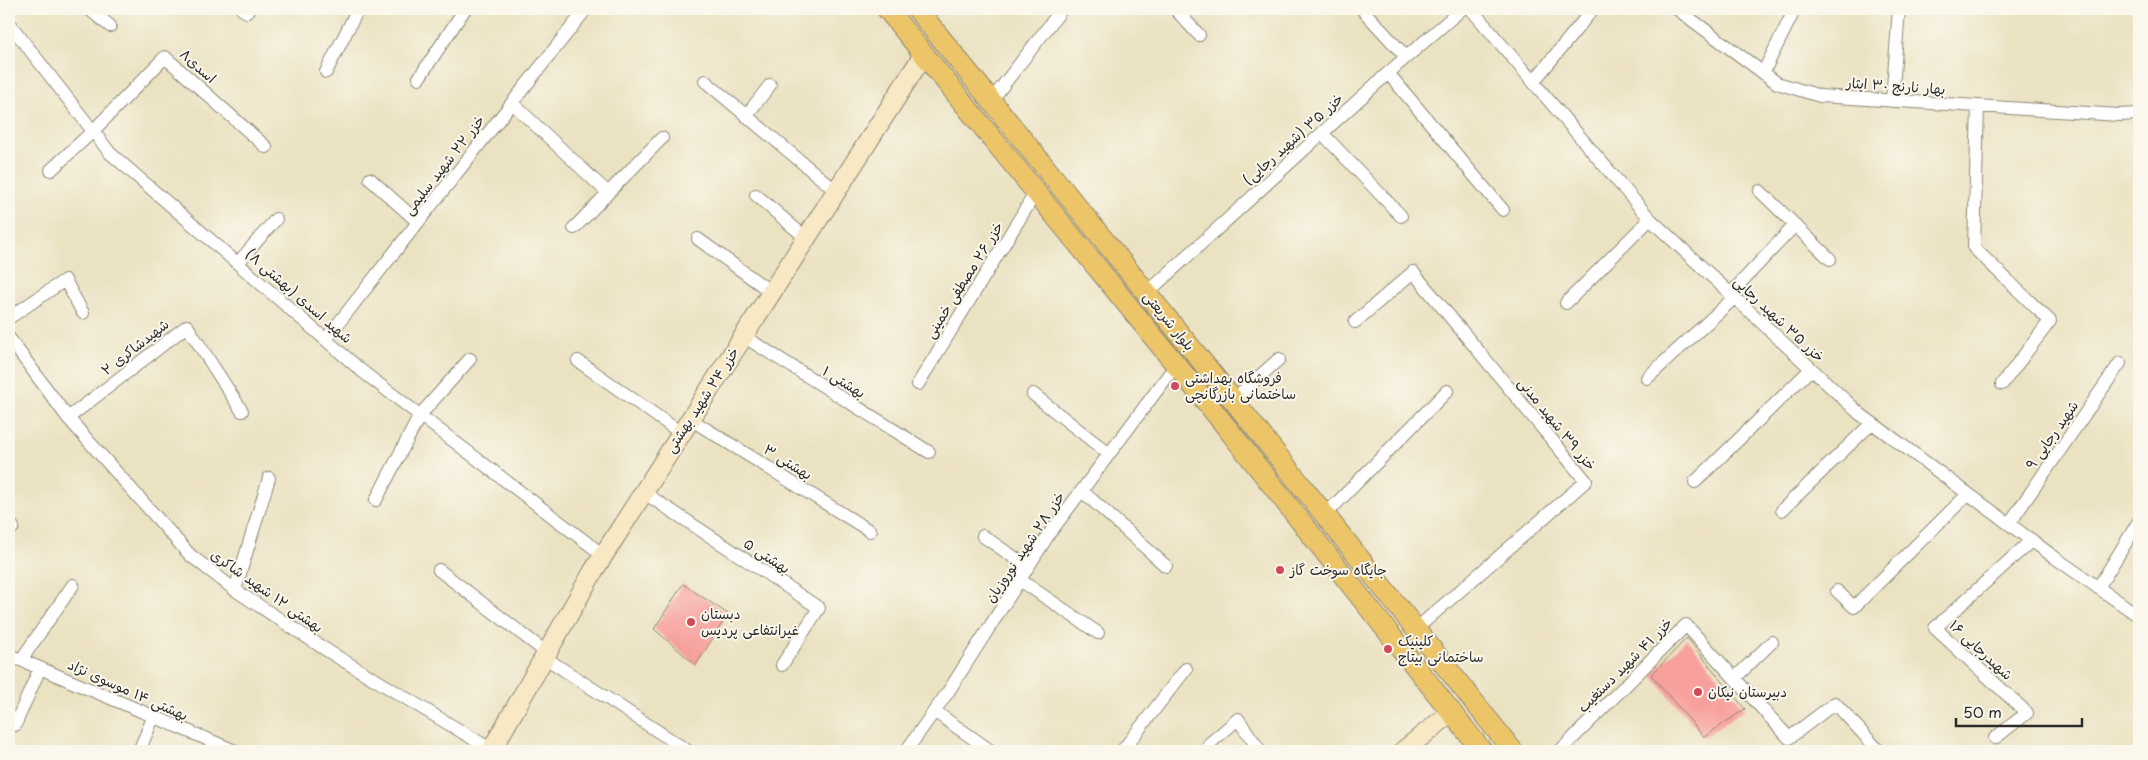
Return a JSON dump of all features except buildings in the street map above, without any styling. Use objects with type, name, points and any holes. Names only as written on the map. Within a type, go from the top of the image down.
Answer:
[{"type":"main road","name":"بلوار شریعتی","points":[[887,9],[1176,365],[1482,751]]},
{"type":"main road","name":"بلوار شریعتی","points":[[918,9],[1513,751]]},
{"type":"street","points":[[90,9],[110,26]]},
{"type":"street","points":[[326,72],[358,9]]},
{"type":"street","points":[[419,78],[465,9]]},
{"type":"street","points":[[991,101],[1062,9]]},
{"type":"street","points":[[1175,9],[1199,35]]},
{"type":"street","points":[[1362,9],[1406,57]]},
{"type":"street","name":"خزر ۳۵ (شهید رجایی)","points":[[1147,293],[1388,73],[1462,9]]},
{"type":"street","name":"خزر ۳۵ شهید رجایی","points":[[1471,9],[1650,219],[1860,414],[2009,524],[2139,616]]},
{"type":"street","points":[[1534,81],[1593,9]]},
{"type":"street","name":"بهار نارنج ۳۰ ایثار","points":[[1677,9],[1777,83],[1820,96],[2119,115],[2139,114]]},
{"type":"street","points":[[1763,73],[1795,9]]},
{"type":"street","points":[[1892,101],[1899,9]]},
{"type":"street","name":"خزر ۲۲ شهید سلیمی","points":[[326,339],[583,10]]},
{"type":"street","name":"شهید اسدی (بهشتی ۸)","points":[[9,24],[110,153],[363,372],[603,556]]},
{"type":"street","name":"خزر ۲۴ شهید بهشتی","points":[[491,750],[603,556],[924,54]]},
{"type":"street","name":"اسدی۸","points":[[93,132],[166,57],[266,147]]},
{"type":"street","points":[[1388,73],[1503,210]]},
{"type":"street","points":[[705,81],[836,191]]},
{"type":"street","points":[[746,116],[770,84]]},
{"type":"street","points":[[512,103],[608,193]]},
{"type":"street","points":[[1978,106],[1974,248],[2050,321],[2002,384]]},
{"type":"street","points":[[52,170],[93,132]]},
{"type":"street","points":[[1322,133],[1401,216]]},
{"type":"street","points":[[574,228],[662,138]]},
{"type":"street","points":[[370,179],[418,222]]},
{"type":"street","points":[[1760,191],[1830,259]]},
{"type":"street","name":"خزر ۲۶ مصطفی خمینی","points":[[918,384],[1036,192]]},
{"type":"street","points":[[756,195],[806,238]]},
{"type":"street","points":[[238,263],[276,219]]},
{"type":"street","points":[[1566,303],[1650,219]]},
{"type":"street","points":[[1648,378],[1732,296],[1795,225]]},
{"type":"street","points":[[698,239],[771,292]]},
{"type":"street","name":"خزر ۳۹ شهید مدنی","points":[[1354,322],[1413,272],[1586,481],[1416,629]]},
{"type":"street","points":[[9,318],[65,280],[83,313]]},
{"type":"street","name":"شهیدشاکری ۲","points":[[68,418],[187,326],[242,411]]},
{"type":"street","name":"بهشتی ۱","points":[[743,336],[929,452]]},
{"type":"street","name":"بهشتی ۱۲ شهید شاکری","points":[[9,338],[68,418],[190,555],[235,590],[331,653],[491,750]]},
{"type":"street","points":[[376,500],[420,415],[470,359]]},
{"type":"street","points":[[1233,400],[1279,359]]},
{"type":"street","name":"بهشتی ۳","points":[[578,361],[685,426],[870,531]]},
{"type":"street","name":"شهید رجایی ۹","points":[[2009,524],[2120,363]]},
{"type":"street","name":"خزر ۲۸ شهید نوروزیان","points":[[906,751],[1049,534],[1176,365]]},
{"type":"street","points":[[1695,482],[1811,369]]},
{"type":"street","points":[[1325,515],[1447,391]]},
{"type":"street","points":[[1033,394],[1109,454]]},
{"type":"street","points":[[1782,510],[1872,423]]},
{"type":"street","points":[[235,590],[269,478]]},
{"type":"street","points":[[1082,491],[1166,566]]},
{"type":"street","name":"بهشتی ۵","points":[[643,492],[819,608],[782,665]]},
{"type":"street","points":[[1838,591],[1854,607],[1968,494]]},
{"type":"street","points":[[2098,588],[2139,521]]},
{"type":"street","points":[[982,536],[1028,567]]},
{"type":"street","name":"شهیدرجایی ۱۶","points":[[1995,738],[2028,713],[1935,628],[2032,540]]},
{"type":"street","points":[[439,570],[545,655],[688,751]]},
{"type":"street","points":[[1020,580],[1098,633]]},
{"type":"street","points":[[22,660],[73,585]]},
{"type":"street","name":"خزر ۴۱ شهید دستغیب","points":[[1560,751],[1686,625],[1789,738],[1835,703],[1879,751]]},
{"type":"street","points":[[1734,678],[1772,642]]},
{"type":"street","name":"بهشتی ۱۴ موسوی نژاد","points":[[9,655],[153,718],[235,751]]},
{"type":"street","points":[[15,724],[40,668]]},
{"type":"street","points":[[1122,751],[1186,669]]},
{"type":"street","points":[[934,711],[991,751]]},
{"type":"street","points":[[1403,751],[1452,712]]},
{"type":"street","points":[[140,751],[153,718]]},
{"type":"street","points":[[1209,744],[1238,720],[1260,751]]},
{"type":"place","name":"فروشگاه بهداشتی ساختمانی بازرگانچی","points":[[1175,386]]},
{"type":"place","name":"جایگاه سوخت گاز","points":[[1280,570]]},
{"type":"place","name":"دبستان غیرانتفاعی پردیس","points":[[691,622]]},
{"type":"place","name":"کلینیک ساختمانی بیتاج","points":[[1388,649]]},
{"type":"place","name":"دبیرستان نیکان","points":[[1698,692]]}]
